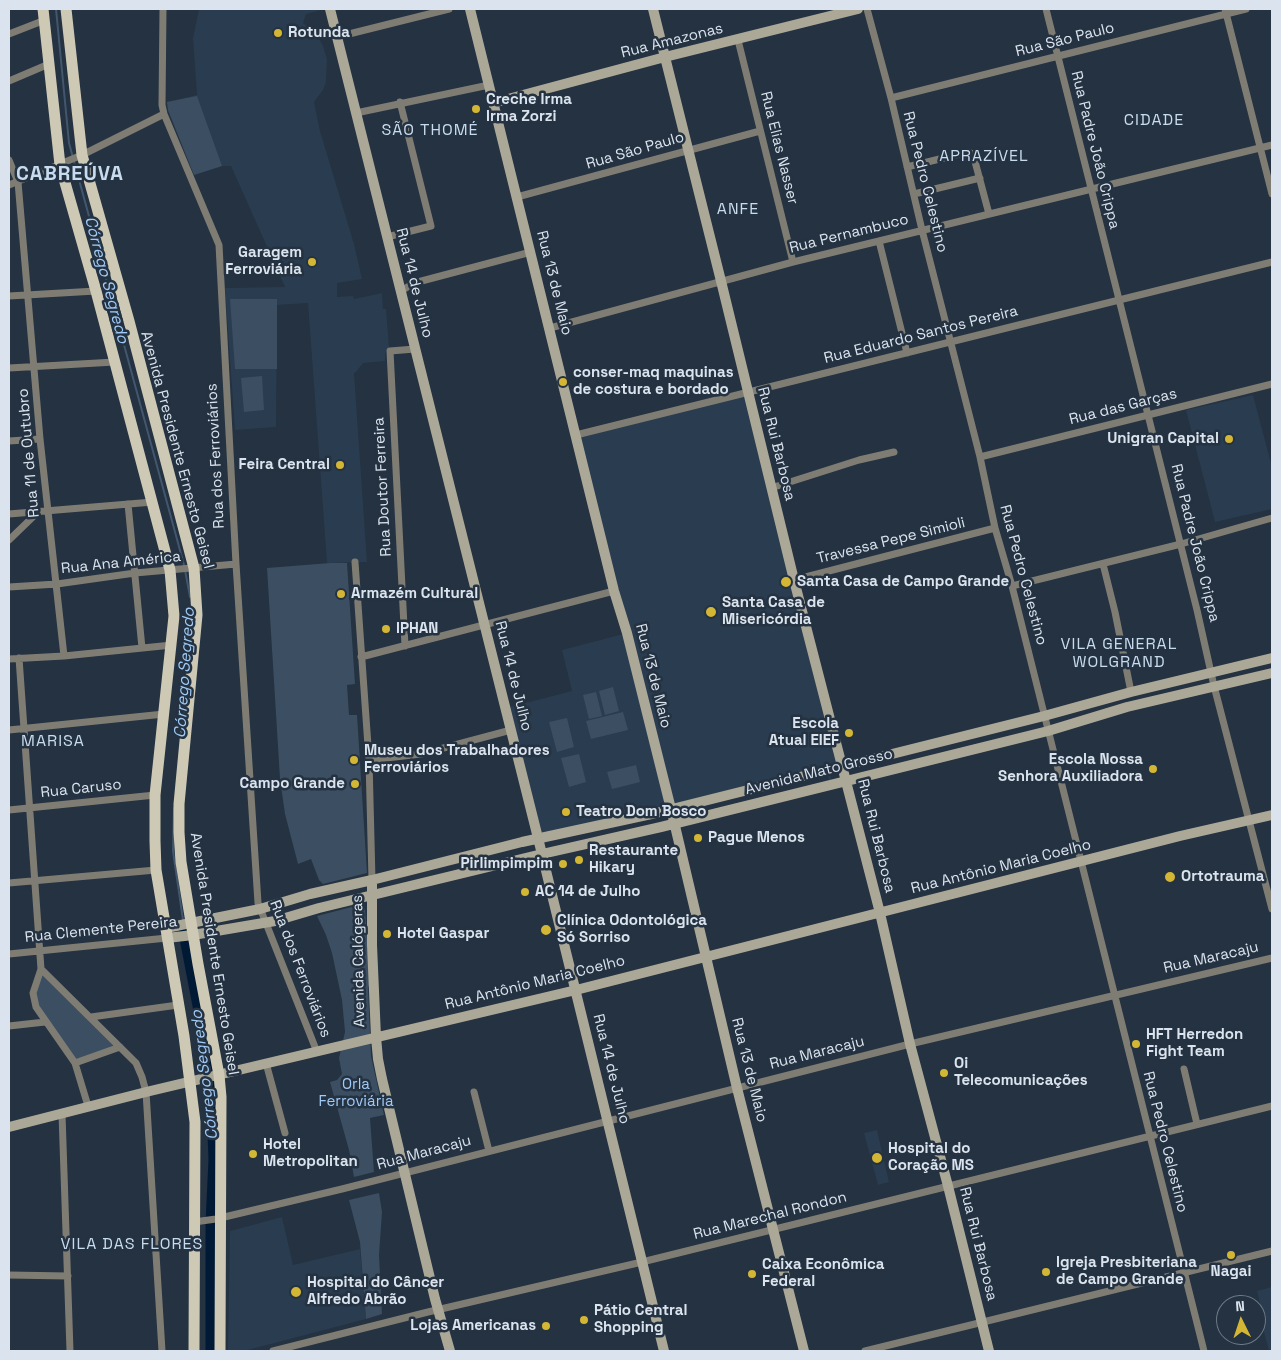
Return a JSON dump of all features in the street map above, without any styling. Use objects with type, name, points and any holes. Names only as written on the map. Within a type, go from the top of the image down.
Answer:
[{"type":"main road","name":"Avenida Presidente Ernesto Geisel","points":[[66,9],[81,155],[194,568],[197,615],[179,804],[179,832],[188,930],[222,1118],[218,1219],[220,1351]]},
{"type":"main road","points":[[44,14],[48,64],[61,164],[171,570],[174,616],[155,796],[156,870],[169,933],[178,1005],[193,1081],[197,1221],[194,1351]]},
{"type":"street","name":"Rua dos Ferroviários","points":[[164,9],[162,105],[164,114],[219,245],[236,564],[260,909],[317,1052]]},
{"type":"street","name":"Rua 14 de Julho","points":[[330,9],[576,990],[664,1351]]},
{"type":"street","points":[[337,37],[449,9]]},
{"type":"street","name":"Rua 13 de Maio","points":[[470,9],[614,591],[627,633],[671,809],[737,1088],[804,1351]]},
{"type":"street","name":"Rua Rui Barbosa","points":[[653,9],[794,580],[880,913],[910,1044],[989,1351]]},
{"type":"street","name":"Rua Amazonas","points":[[493,103],[665,57],[858,9]]},
{"type":"street","name":"Rua Pedro Celestino","points":[[867,9],[891,98],[922,230],[980,457],[995,528],[1012,586],[1204,1351]]},
{"type":"street","name":"Rua Padre João Crippa","points":[[1046,9],[1090,189],[1149,415],[1214,686],[1272,909]]},
{"type":"street","name":"Rua São Paulo","points":[[891,98],[1058,57],[1225,11],[1246,9]]},
{"type":"street","points":[[1225,11],[1272,194]]},
{"type":"street","points":[[9,34],[44,14]]},
{"type":"street","name":"Rua Elias Nasser","points":[[738,40],[793,262]]},
{"type":"street","points":[[9,81],[48,64]]},
{"type":"street","points":[[356,113],[489,84]]},
{"type":"street","points":[[387,237],[431,226],[400,102]]},
{"type":"street","points":[[9,186],[81,155],[164,114]]},
{"type":"street","name":"Rua São Paulo","points":[[517,197],[760,130]]},
{"type":"street","name":"Rua Pernambuco","points":[[550,328],[793,262],[1272,144]]},
{"type":"street","points":[[907,167],[968,152],[972,154],[989,214]]},
{"type":"street","name":"Rua 11 de Outubro","points":[[9,160],[18,182],[40,438],[64,656]]},
{"type":"street","points":[[914,194],[980,178]]},
{"type":"street","points":[[878,241],[907,353]]},
{"type":"street","points":[[401,291],[414,283],[530,252]]},
{"type":"street","name":"Rua Eduardo Santos Pereira","points":[[576,436],[1272,262]]},
{"type":"street","points":[[9,296],[96,291]]},
{"type":"street","name":"Rua Doutor Ferreira","points":[[405,646],[390,351],[415,350]]},
{"type":"street","points":[[9,368],[115,362]]},
{"type":"street","name":"Rua das Garças","points":[[980,457],[1272,384]]},
{"type":"street","points":[[9,441],[40,438]]},
{"type":"street","points":[[771,488],[859,460],[894,452]]},
{"type":"street","points":[[9,514],[153,502]]},
{"type":"street","points":[[128,504],[142,648]]},
{"type":"street","points":[[9,540],[38,512]]},
{"type":"street","points":[[1012,586],[1181,544],[1272,518]]},
{"type":"street","name":"Travessa Pepe Simioli","points":[[794,580],[995,528]]},
{"type":"street","name":"Avenida Calógeras","points":[[355,562],[369,760],[372,945],[376,1037],[382,1079],[438,1310],[450,1351]]},
{"type":"street","name":"Rua Ana América","points":[[9,587],[57,584],[135,573],[236,564]]},
{"type":"street","points":[[1103,564],[1115,612],[1132,698],[1127,707]]},
{"type":"street","points":[[361,657],[614,591]]},
{"type":"street","points":[[9,659],[64,656],[172,645]]},
{"type":"street","points":[[19,658],[41,969],[32,993],[36,1007],[45,1022],[75,1063],[88,1106]]},
{"type":"street","name":"Avenida Mato Grosso","points":[[372,880],[538,838],[671,809],[1044,716],[1130,692],[1272,658]]},
{"type":"street","name":"Avenida Mato Grosso","points":[[372,895],[674,824],[1048,731],[1127,707],[1272,673]]},
{"type":"street","points":[[9,730],[164,714]]},
{"type":"street","points":[[369,760],[422,754],[511,730]]},
{"type":"street","name":"Rua Caruso","points":[[9,810],[155,796]]},
{"type":"street","name":"Rua Antônio Maria Coelho","points":[[9,1127],[88,1106],[576,990],[1180,836],[1272,815]]},
{"type":"street","points":[[9,883],[156,870]]},
{"type":"street","name":"Rua Clemente Pereira","points":[[188,930],[317,892],[372,880]]},
{"type":"street","name":"Rua Clemente Pereira","points":[[9,954],[188,930],[266,922],[372,895]]},
{"type":"street","name":"Rua Maracaju","points":[[197,1221],[218,1219],[910,1044],[1272,958]]},
{"type":"street","points":[[41,969],[136,1063],[142,1077],[146,1092],[162,1351]]},
{"type":"street","points":[[91,1017],[178,1005]]},
{"type":"street","points":[[9,1026],[45,1022]]},
{"type":"street","points":[[75,1063],[120,1047]]},
{"type":"street","points":[[266,1063],[285,1133]]},
{"type":"street","points":[[1184,1070],[1197,1124]]},
{"type":"street","points":[[474,1092],[489,1151]]},
{"type":"street","name":"Rua Marechal Rondon","points":[[273,1351],[774,1230],[1272,1106]]},
{"type":"street","points":[[62,1114],[70,1351]]},
{"type":"street","points":[[865,1351],[1272,1251]]},
{"type":"street","points":[[9,1275],[68,1276]]},
{"type":"street","points":[[307,1342],[309,1351]]},
{"type":"shaded area","points":[[199,9],[321,10],[306,14],[303,23],[320,40],[327,59],[326,82],[323,90],[314,102],[320,131],[354,244],[362,279],[337,283],[337,297],[353,296],[354,299],[382,293],[383,309],[386,309],[389,347],[385,353],[385,361],[363,363],[354,373],[367,562],[327,563],[308,303],[277,305],[276,427],[235,430],[225,288],[285,287],[231,166],[222,166],[194,175],[168,110],[167,102],[197,95],[193,38]]},
{"type":"shaded area","name":"Santa Casa de Misericórdia","points":[[748,392],[843,766],[830,770],[831,788],[827,771],[538,838],[506,708],[572,691],[562,650],[627,633],[576,435]]},
{"type":"shaded area","name":"Unigran Capital","points":[[1253,395],[1272,467],[1272,509],[1215,522],[1186,410]]},
{"type":"shaded area","name":"Hospital do Coração MS","points":[[877,1130],[889,1182],[878,1185],[864,1133]]},
{"type":"shaded area","name":"Hospital do Câncer Alfredo Abrão","points":[[282,1217],[293,1265],[360,1249],[366,1319],[244,1351],[228,1351],[230,1231]]},
{"type":"shaded area","points":[[1272,1287],[1272,1351],[1269,1351],[1266,1340],[1266,1295],[1258,1295],[1257,1291]]},
{"type":"green space","points":[[197,96],[222,166],[194,175],[168,110],[167,102]]},
{"type":"green space","points":[[230,299],[277,299],[277,369],[235,369]]},
{"type":"green space","points":[[262,376],[264,410],[244,412],[241,378]]},
{"type":"green space","points":[[347,563],[355,684],[347,685],[349,715],[357,715],[367,873],[323,884],[319,880],[311,859],[298,864],[285,814],[280,779],[267,568]]},
{"type":"green space","points":[[613,687],[619,711],[605,715],[599,691]]},
{"type":"green space","points":[[596,692],[602,716],[589,719],[583,695]]},
{"type":"green space","points":[[623,712],[628,730],[591,739],[586,721]]},
{"type":"green space","points":[[567,718],[574,747],[557,752],[549,722]]},
{"type":"green space","points":[[579,754],[586,782],[569,787],[561,758]]},
{"type":"green space","points":[[636,765],[640,782],[612,789],[607,772]]},
{"type":"green space","name":"Orla Ferroviária","points":[[359,905],[365,908],[370,985],[368,987],[371,1056],[384,1115],[370,1118],[374,1172],[354,1177],[349,1150],[330,1082],[337,1080],[342,1074],[339,1058],[345,1032],[342,1000],[332,953],[317,916]]},
{"type":"green space","points":[[41,969],[120,1047],[75,1063],[45,1022],[33,993]]},
{"type":"green space","points":[[379,1193],[382,1212],[379,1255],[382,1314],[366,1319],[360,1242],[349,1200]]},
{"type":"waterway","name":"Córrego Segredo","points":[[56,9],[69,143],[184,565]]},
{"type":"waterway","name":"Córrego Segredo","points":[[185,570],[190,597]]},
{"type":"waterway","name":"Córrego Segredo","points":[[174,808],[173,851],[183,920]]},
{"type":"waterway","name":"Córrego Segredo","points":[[184,933],[205,1042],[212,1104],[214,1160],[211,1222],[211,1351]]},
{"type":"place","name":"Rotunda","points":[[278,33]]},
{"type":"place","name":"Creche Irma Irma Zorzi","points":[[476,109]]},
{"type":"place","name":"Garagem Ferroviária","points":[[312,262]]},
{"type":"place","name":"conser-maq maquinas de costura e bordado","points":[[563,382]]},
{"type":"place","name":"Unigran Capital","points":[[1229,439]]},
{"type":"place","name":"Feira Central","points":[[340,465]]},
{"type":"place","name":"Santa Casa de Campo Grande","points":[[786,582]]},
{"type":"place","name":"Armazém Cultural","points":[[341,594]]},
{"type":"place","name":"Santa Casa de Misericórdia","points":[[711,612]]},
{"type":"place","name":"IPHAN","points":[[386,629]]},
{"type":"place","name":"Escola Atual EIEF","points":[[849,733]]},
{"type":"place","name":"Museu dos Trabalhadores Ferroviários","points":[[354,760]]},
{"type":"place","name":"Escola Nossa Senhora Auxiliadora","points":[[1153,769]]},
{"type":"place","name":"Campo Grande","points":[[355,784]]},
{"type":"place","name":"Teatro Dom Bosco","points":[[566,812]]},
{"type":"place","name":"Pague Menos","points":[[698,838]]},
{"type":"place","name":"Restaurante Hikary","points":[[579,860]]},
{"type":"place","name":"Pirlimpimpim","points":[[563,864]]},
{"type":"place","name":"Ortotrauma","points":[[1170,877]]},
{"type":"place","name":"AC 14 de Julho","points":[[525,892]]},
{"type":"place","name":"Clínica Odontológica Só Sorriso","points":[[546,930]]},
{"type":"place","name":"Hotel Gaspar","points":[[387,934]]},
{"type":"place","name":"HFT Herredon Fight Team","points":[[1136,1044]]},
{"type":"place","name":"Oi Telecomunicações","points":[[944,1073]]},
{"type":"place","name":"Hotel Metropolitan","points":[[253,1154]]},
{"type":"place","name":"Hospital do Coração MS","points":[[877,1158]]},
{"type":"place","name":"Nagai","points":[[1231,1255]]},
{"type":"place","name":"Igreja Presbiteriana de Campo Grande","points":[[1046,1272]]},
{"type":"place","name":"Caixa Econômica Federal","points":[[752,1274]]},
{"type":"place","name":"Hospital do Câncer Alfredo Abrão","points":[[296,1292]]},
{"type":"place","name":"Pátio Central Shopping","points":[[584,1320]]},
{"type":"place","name":"Lojas Americanas","points":[[546,1326]]},
{"type":"district","name":"CIDADE","points":[[1154,121]]},
{"type":"district","name":"SÃO THOMÉ","points":[[430,131]]},
{"type":"district","name":"APRAZÍVEL","points":[[984,157]]},
{"type":"district","name":"CABREÚVA","points":[[70,175]]},
{"type":"district","name":"ANFE","points":[[738,210]]},
{"type":"district","name":"VILA GENERAL WOLGRAND","points":[[1119,654]]},
{"type":"district","name":"MARISA","points":[[53,742]]},
{"type":"district","name":"VILA DAS FLORES","points":[[132,1245]]}]
